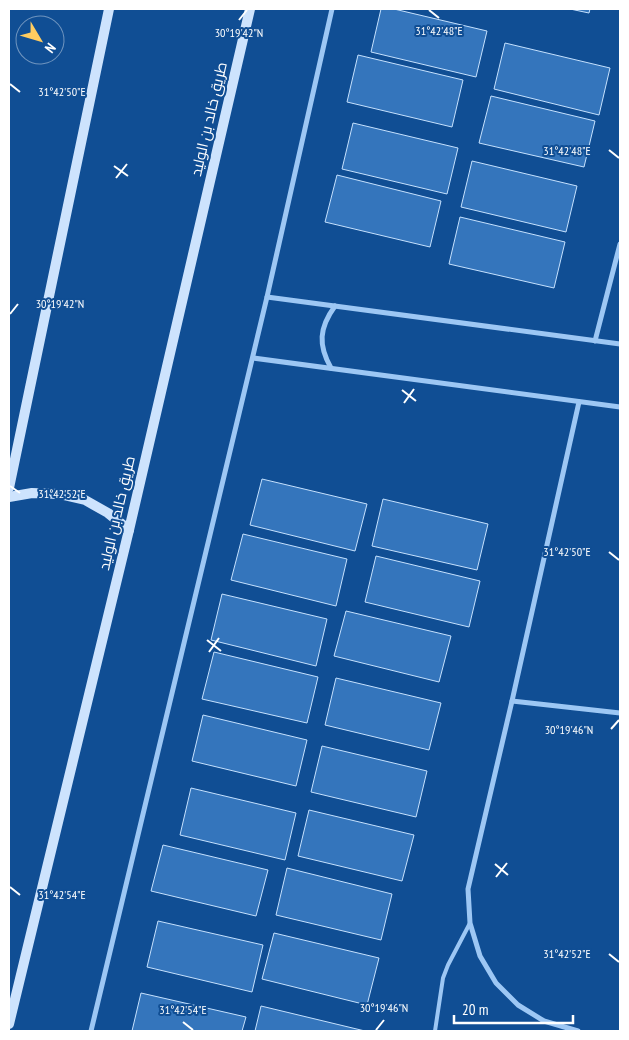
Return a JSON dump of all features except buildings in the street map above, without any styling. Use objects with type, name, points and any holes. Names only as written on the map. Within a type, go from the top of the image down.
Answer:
[{"type":"street","points":[[9,488],[109,9]]},
{"type":"street","name":"طريق خالد بن الوليد","points":[[9,1024],[128,530],[250,9]]},
{"type":"street","points":[[91,1031],[253,358],[332,9]]},
{"type":"street","points":[[595,341],[620,244]]},
{"type":"street","points":[[267,298],[620,344]]},
{"type":"street","points":[[331,368],[324,357],[322,330],[327,317],[335,306]]},
{"type":"street","points":[[253,358],[620,407]]},
{"type":"street","points":[[578,402],[468,889],[470,923],[480,956],[496,983],[518,1005],[544,1022],[578,1031]]},
{"type":"street","points":[[9,498],[32,493],[59,494],[85,500],[108,513],[128,530]]},
{"type":"street","points":[[512,701],[620,713]]},
{"type":"lane","points":[[435,1031],[443,978],[470,923]]}]
